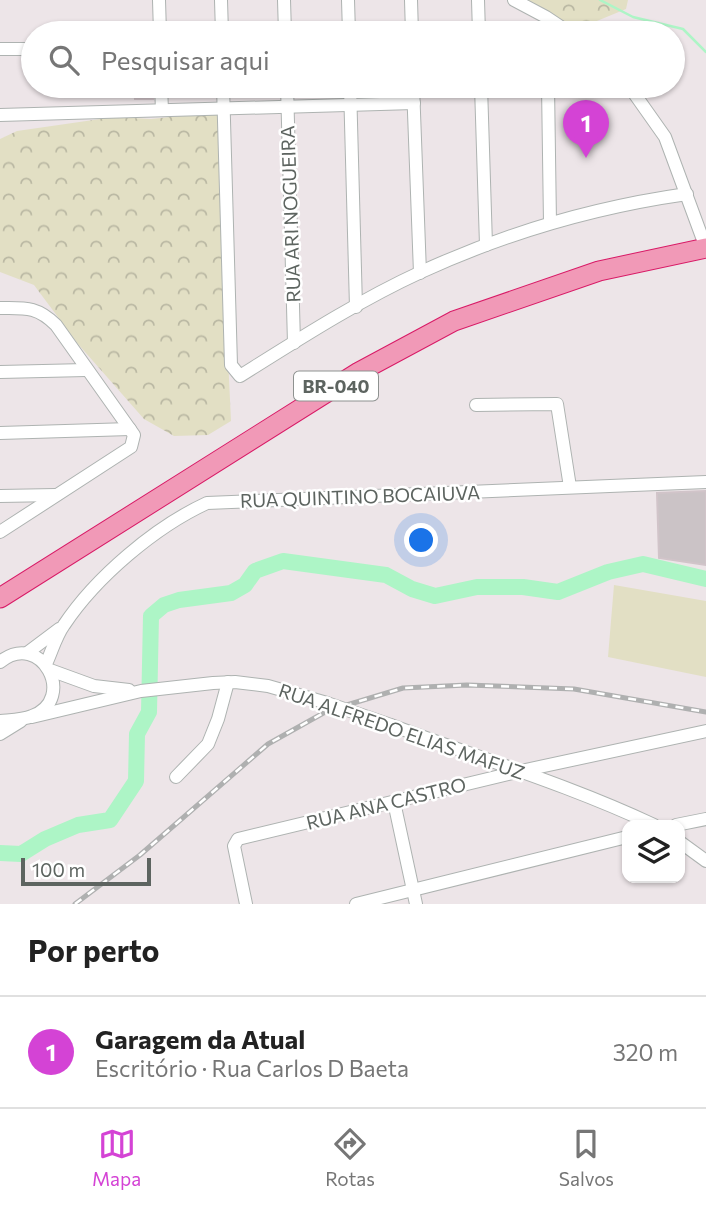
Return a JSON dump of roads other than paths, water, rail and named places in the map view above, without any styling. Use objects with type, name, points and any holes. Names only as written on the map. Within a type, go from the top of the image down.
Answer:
[{"type":"highway","name":"BR-040","points":[[0,598],[359,372],[454,321],[599,271],[706,248]]},
{"type":"highway","name":"BR-040","points":[[0,609],[302,418],[377,374],[477,322],[546,295],[603,279],[706,262]]},
{"type":"street","points":[[159,0],[160,21]]},
{"type":"street","points":[[221,0],[222,21]]},
{"type":"street","points":[[284,0],[285,21]]},
{"type":"street","points":[[348,0],[349,21]]},
{"type":"street","points":[[411,0],[412,21]]},
{"type":"street","points":[[478,0],[479,21]]},
{"type":"street","points":[[514,0],[552,21]]},
{"type":"street","points":[[546,17],[546,21]]},
{"type":"street","points":[[0,49],[21,48]]},
{"type":"street","points":[[162,98],[162,110]]},
{"type":"street","points":[[224,98],[231,365],[240,376],[420,272],[486,244],[630,202],[687,194]]},
{"type":"street","name":"RUA ARI NOGUEIRA","points":[[287,98],[294,343]]},
{"type":"street","points":[[351,98],[356,307]]},
{"type":"street","points":[[414,98],[420,272]]},
{"type":"street","points":[[481,98],[486,244]]},
{"type":"street","points":[[548,98],[551,223]]},
{"type":"street","points":[[637,98],[665,137],[706,248]]},
{"type":"street","points":[[0,115],[414,103]]},
{"type":"street","points":[[0,308],[30,308],[46,315],[56,325],[134,435],[131,447],[0,532]]},
{"type":"street","points":[[0,372],[86,370]]},
{"type":"street","points":[[476,405],[557,404],[570,487]]},
{"type":"street","points":[[0,433],[130,429]]},
{"type":"street","name":"RUA QUINTINO BOCAIUVA","points":[[27,653],[62,627],[105,577],[131,553],[169,523],[207,503],[706,482]]},
{"type":"street","points":[[0,496],[57,495]]},
{"type":"street","name":"RUA QUINTINO BOCAIUVA","points":[[48,667],[62,627]]},
{"type":"street","points":[[1,661],[18,653],[27,653]]},
{"type":"street","name":"RUA ALFREDO ELIAS MAFUZ","points":[[27,653],[37,657],[48,667],[94,686],[141,691]]},
{"type":"street","points":[[0,734],[42,711],[49,702],[54,692],[54,680],[48,667]]},
{"type":"street","points":[[176,777],[208,744],[228,682]]},
{"type":"street","name":"RUA ALFREDO ELIAS MAFUZ","points":[[26,718],[141,691],[228,682],[268,686],[327,703],[521,771],[642,820]]},
{"type":"street","points":[[0,710],[10,716],[26,718]]},
{"type":"street","points":[[0,721],[26,718]]},
{"type":"street","name":"RUA ANA CASTRO","points":[[246,904],[234,846],[238,839],[521,771],[706,731]]},
{"type":"street","points":[[394,802],[416,904]]},
{"type":"street","points":[[685,823],[706,819]]},
{"type":"street","points":[[356,904],[622,838]]},
{"type":"street","points":[[685,846],[706,861]]},
{"type":"waterway","points":[[600,0],[633,17],[650,21]]},
{"type":"waterway","points":[[685,31],[706,52]]},
{"type":"waterway","points":[[0,853],[21,854],[45,839],[78,825],[110,820],[136,781],[137,734],[149,712],[151,616],[164,605],[179,600],[231,593],[245,585],[255,571],[283,561],[386,575],[412,589],[435,596],[477,587],[523,587],[558,592],[608,572],[643,564],[706,579]]},
{"type":"railway","points":[[75,904],[140,855],[268,744],[327,711],[403,688],[467,685],[574,689],[706,712]]},
{"type":"place","name":"Garagem da Atual","points":[[586,158]]}]
